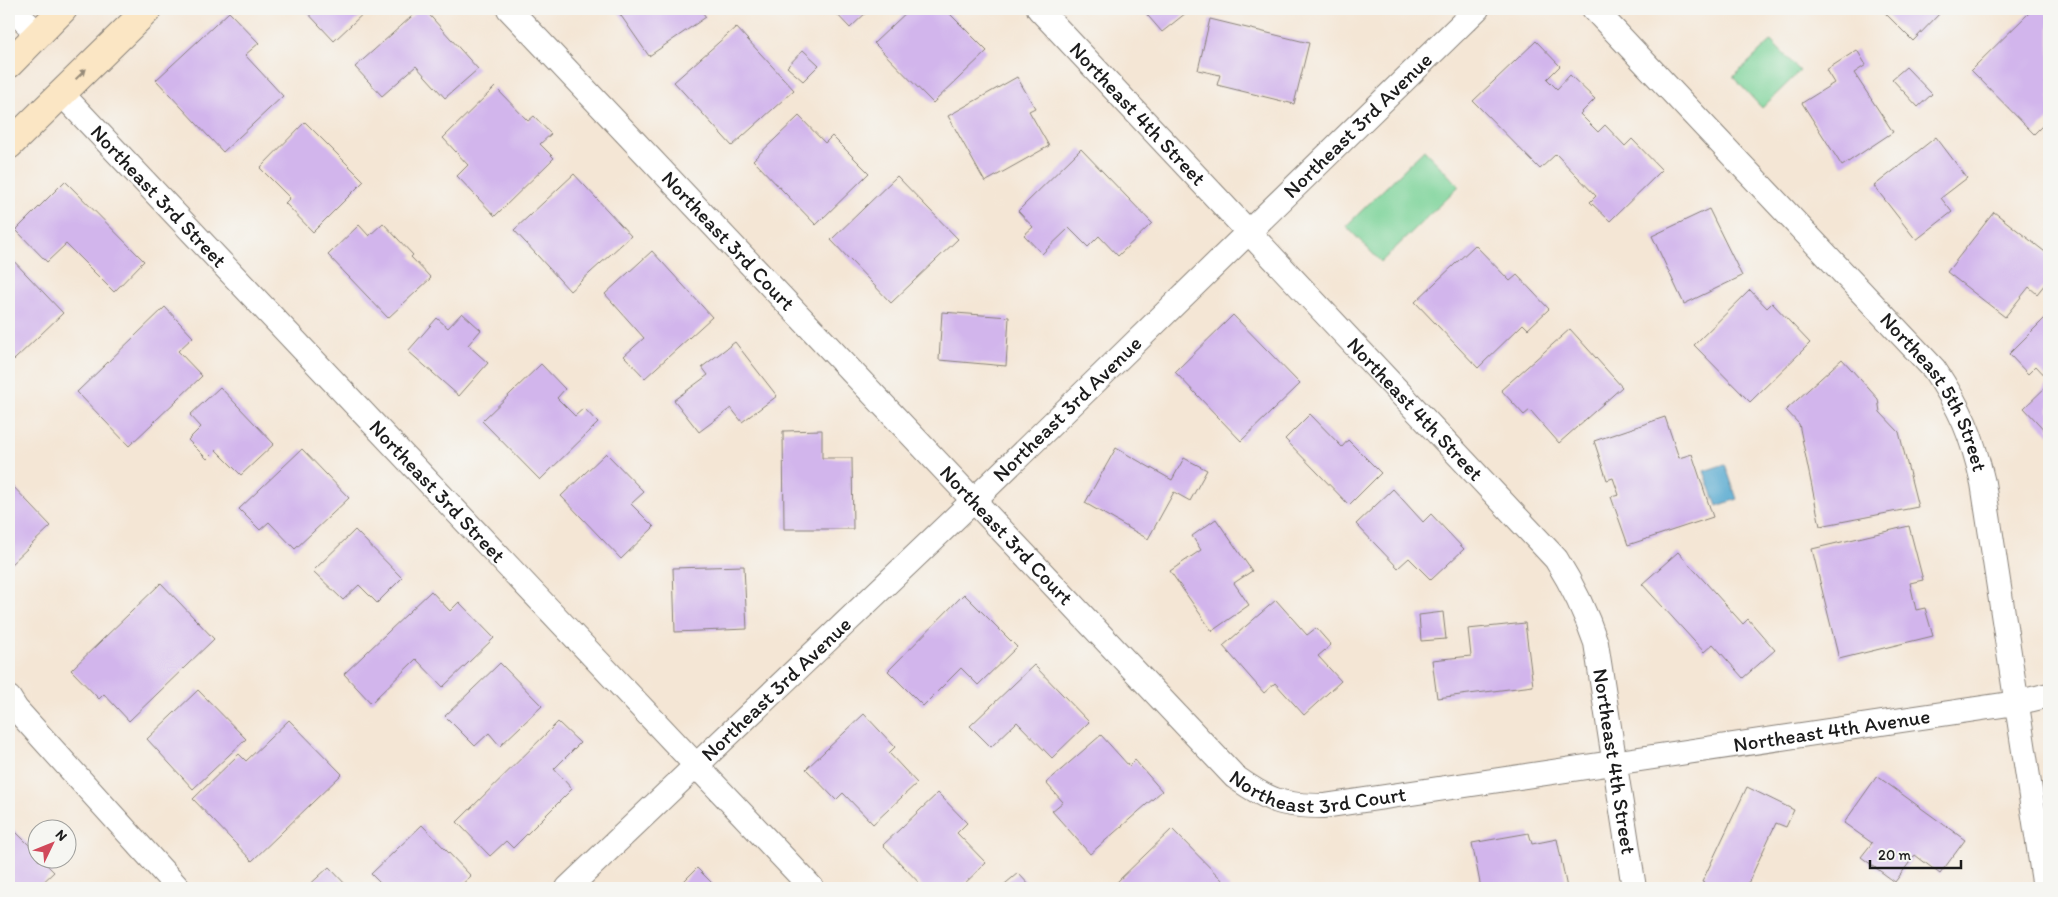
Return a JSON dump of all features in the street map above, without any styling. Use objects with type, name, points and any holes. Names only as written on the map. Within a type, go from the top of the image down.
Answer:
[{"type":"main road","points":[[9,64],[63,9]]},
{"type":"main road","points":[[9,145],[148,9]]},
{"type":"street","points":[[12,9],[38,34]]},
{"type":"street","name":"Northeast 3rd Court","points":[[509,9],[1235,777],[1263,796],[1296,806],[1324,806],[1615,762]]},
{"type":"street","name":"Northeast 4th Street","points":[[1039,9],[1556,559],[1573,585],[1586,614],[1596,644],[1634,888]]},
{"type":"street","name":"Northeast 3rd Avenue","points":[[568,888],[697,767],[973,501],[1477,9]]},
{"type":"street","name":"Northeast 5th Street","points":[[1594,9],[1934,368],[1952,395],[1966,423],[1976,452],[1983,482],[2045,888]]},
{"type":"street","name":"Northeast 3rd Street","points":[[62,93],[812,888]]},
{"type":"street","name":"Northeast 4th Avenue","points":[[1615,762],[2016,702],[2049,695]]},
{"type":"street","points":[[11,703],[178,888]]},
{"type":"green space","points":[[1771,41],[1800,71],[1762,108],[1733,77]]},
{"type":"green space","points":[[1424,150],[1459,186],[1381,262],[1346,226]]},
{"type":"water","points":[[1725,464],[1737,499],[1717,506],[1704,471]]},
{"type":"building","points":[[304,9],[368,9],[334,41]]},
{"type":"building","points":[[420,9],[424,9],[478,69],[445,98],[416,66],[382,96],[355,67]]},
{"type":"building","points":[[700,9],[706,17],[649,56],[617,10]]},
{"type":"building","points":[[832,9],[870,9],[850,28]]},
{"type":"building","points":[[910,9],[945,9],[987,51],[933,103],[874,43]]},
{"type":"building","points":[[1142,9],[1191,9],[1162,32]]},
{"type":"building","points":[[1889,9],[1940,9],[1942,11],[1913,41],[1885,13]]},
{"type":"building","points":[[2033,9],[2042,9],[2049,16],[2049,119],[2034,134],[1971,70]]},
{"type":"building","points":[[229,12],[259,43],[245,55],[283,96],[223,152],[156,80]]},
{"type":"building","points":[[1210,19],[1309,43],[1294,104],[1217,85],[1220,75],[1198,70]]},
{"type":"building","points":[[736,27],[794,90],[732,146],[674,82]]},
{"type":"building","points":[[1536,41],[1560,66],[1547,79],[1557,89],[1570,75],[1595,99],[1580,114],[1598,132],[1605,125],[1625,146],[1632,139],[1662,170],[1610,221],[1590,202],[1596,196],[1556,154],[1540,169],[1473,101]]},
{"type":"building","points":[[803,50],[819,65],[803,81],[787,67]]},
{"type":"building","points":[[1857,50],[1866,65],[1854,73],[1893,132],[1842,166],[1802,103],[1834,83],[1826,70]]},
{"type":"building","points":[[1906,67],[1932,94],[1918,107],[1892,79]]},
{"type":"building","points":[[1017,77],[1035,108],[1029,111],[1049,146],[985,182],[948,116]]},
{"type":"building","points":[[495,87],[528,121],[534,116],[551,134],[540,144],[554,158],[495,216],[457,176],[468,165],[443,138]]},
{"type":"building","points":[[799,116],[825,143],[832,136],[869,173],[816,225],[753,160]]},
{"type":"building","points":[[305,122],[364,181],[313,232],[285,203],[290,198],[260,168]]},
{"type":"building","points":[[1936,137],[1967,178],[1941,198],[1952,212],[1916,240],[1874,186]]},
{"type":"building","points":[[1081,149],[1152,223],[1118,256],[1099,236],[1088,247],[1069,228],[1042,254],[1024,235],[1033,227],[1018,211]]},
{"type":"building","points":[[574,174],[631,236],[570,291],[514,230]]},
{"type":"building","points":[[897,176],[958,239],[891,303],[831,240]]},
{"type":"building","points":[[65,181],[144,261],[114,292],[66,244],[47,262],[16,230]]},
{"type":"building","points":[[1709,209],[1742,276],[1684,304],[1652,236]]},
{"type":"building","points":[[1994,212],[2049,255],[2049,279],[2037,294],[2029,287],[2005,317],[1947,272]]},
{"type":"building","points":[[383,223],[413,255],[411,257],[431,278],[388,318],[328,255],[359,225],[369,236]]},
{"type":"building","points":[[1475,245],[1510,281],[1517,275],[1549,309],[1528,329],[1523,324],[1478,368],[1415,302]]},
{"type":"building","points":[[652,251],[712,317],[645,378],[624,356],[644,338],[605,294]]},
{"type":"building","points":[[9,256],[63,313],[14,360],[9,354]]},
{"type":"building","points":[[1750,290],[1767,308],[1772,303],[1810,343],[1750,402],[1694,345]]},
{"type":"building","points":[[165,307],[193,337],[178,351],[202,376],[129,446],[77,392]]},
{"type":"building","points":[[942,312],[1009,317],[1006,366],[939,360]]},
{"type":"building","points":[[462,313],[481,330],[468,345],[488,363],[459,396],[408,351],[437,318],[448,328]]},
{"type":"building","points":[[2049,314],[2049,380],[2036,366],[2028,374],[2009,354]]},
{"type":"building","points":[[1233,315],[1300,384],[1241,441],[1175,372]]},
{"type":"building","points":[[1570,329],[1622,387],[1559,443],[1530,410],[1524,415],[1501,390]]},
{"type":"building","points":[[735,342],[777,396],[742,422],[731,408],[699,432],[674,400],[708,375],[702,367]]},
{"type":"building","points":[[1842,359],[1878,399],[1880,412],[1899,432],[1918,507],[1820,526],[1799,424],[1786,410]]},
{"type":"building","points":[[541,364],[565,389],[557,398],[575,416],[584,408],[598,423],[540,480],[482,421]]},
{"type":"building","points":[[2049,384],[2049,435],[2024,408]]},
{"type":"building","points":[[220,387],[274,444],[241,475],[216,450],[207,459],[188,440],[201,427],[190,415]]},
{"type":"building","points":[[1310,414],[1342,447],[1348,440],[1381,473],[1349,505],[1285,439]]},
{"type":"building","points":[[1665,417],[1679,458],[1692,454],[1713,517],[1628,545],[1611,497],[1619,495],[1613,478],[1607,480],[1594,441]]},
{"type":"building","points":[[822,430],[822,458],[852,458],[853,529],[784,529],[783,431]]},
{"type":"building","points":[[1116,448],[1172,480],[1184,458],[1207,470],[1190,501],[1174,492],[1148,539],[1085,503]]},
{"type":"building","points":[[302,449],[349,498],[295,549],[269,522],[260,530],[239,509]]},
{"type":"building","points":[[606,453],[644,492],[631,504],[654,527],[621,559],[561,496]]},
{"type":"building","points":[[9,482],[51,526],[9,566]]},
{"type":"building","points":[[1393,489],[1423,522],[1431,514],[1464,549],[1431,580],[1409,558],[1398,568],[1356,524]]},
{"type":"building","points":[[1216,519],[1252,571],[1234,583],[1249,605],[1212,631],[1170,571],[1201,550],[1192,536]]},
{"type":"building","points":[[1909,526],[1923,580],[1910,583],[1916,610],[1925,608],[1933,636],[1839,659],[1812,549]]},
{"type":"building","points":[[355,530],[402,578],[377,603],[359,585],[343,600],[313,571]]},
{"type":"building","points":[[1678,552],[1743,624],[1748,619],[1775,650],[1743,678],[1713,644],[1704,652],[1642,584]]},
{"type":"building","points":[[744,566],[747,629],[675,632],[673,568]]},
{"type":"building","points":[[161,583],[214,639],[129,721],[104,694],[99,699],[71,670]]},
{"type":"building","points":[[431,591],[450,611],[459,602],[494,638],[443,687],[416,659],[371,703],[344,674]]},
{"type":"building","points":[[964,594],[1017,647],[978,685],[961,668],[923,706],[888,671]]},
{"type":"building","points":[[1276,600],[1307,635],[1316,628],[1331,645],[1318,656],[1341,681],[1304,715],[1275,683],[1264,693],[1223,646]]},
{"type":"building","points":[[1443,612],[1446,639],[1421,641],[1419,615]]},
{"type":"building","points":[[1525,623],[1533,686],[1437,698],[1432,660],[1471,656],[1468,629]]},
{"type":"building","points":[[500,663],[542,706],[500,746],[489,733],[475,746],[445,716]]},
{"type":"building","points":[[1034,665],[1089,722],[1052,758],[1017,722],[991,747],[970,726]]},
{"type":"building","points":[[198,690],[246,739],[193,789],[147,739]]},
{"type":"building","points":[[864,714],[895,747],[889,753],[917,783],[873,824],[843,793],[836,800],[806,769]]},
{"type":"building","points":[[289,720],[342,774],[252,861],[193,799],[239,754],[246,761]]},
{"type":"building","points":[[558,722],[580,743],[554,769],[572,789],[513,848],[506,841],[490,856],[457,822]]},
{"type":"building","points":[[1101,735],[1129,766],[1135,760],[1162,791],[1090,854],[1052,811],[1063,802],[1046,783]]},
{"type":"building","points":[[1877,776],[1965,840],[1940,874],[1915,855],[1895,882],[1861,857],[1872,843],[1844,823]]},
{"type":"building","points":[[1747,787],[1794,810],[1786,827],[1776,823],[1746,888],[1716,888],[1702,882]]},
{"type":"building","points":[[938,793],[967,823],[957,833],[986,863],[960,888],[924,888],[883,845]]},
{"type":"building","points":[[9,825],[28,844],[28,870],[52,870],[54,872],[37,888],[9,888]]},
{"type":"building","points":[[422,825],[471,876],[458,888],[453,888],[450,885],[447,888],[385,888],[371,874]]},
{"type":"building","points":[[1172,829],[1230,888],[1123,888],[1117,882]]},
{"type":"building","points":[[1529,833],[1532,844],[1557,839],[1567,888],[1481,888],[1472,843]]},
{"type":"building","points":[[329,867],[349,888],[306,888]]},
{"type":"building","points":[[697,868],[717,888],[677,888]]},
{"type":"building","points":[[1018,873],[1032,888],[1000,888]]}]
